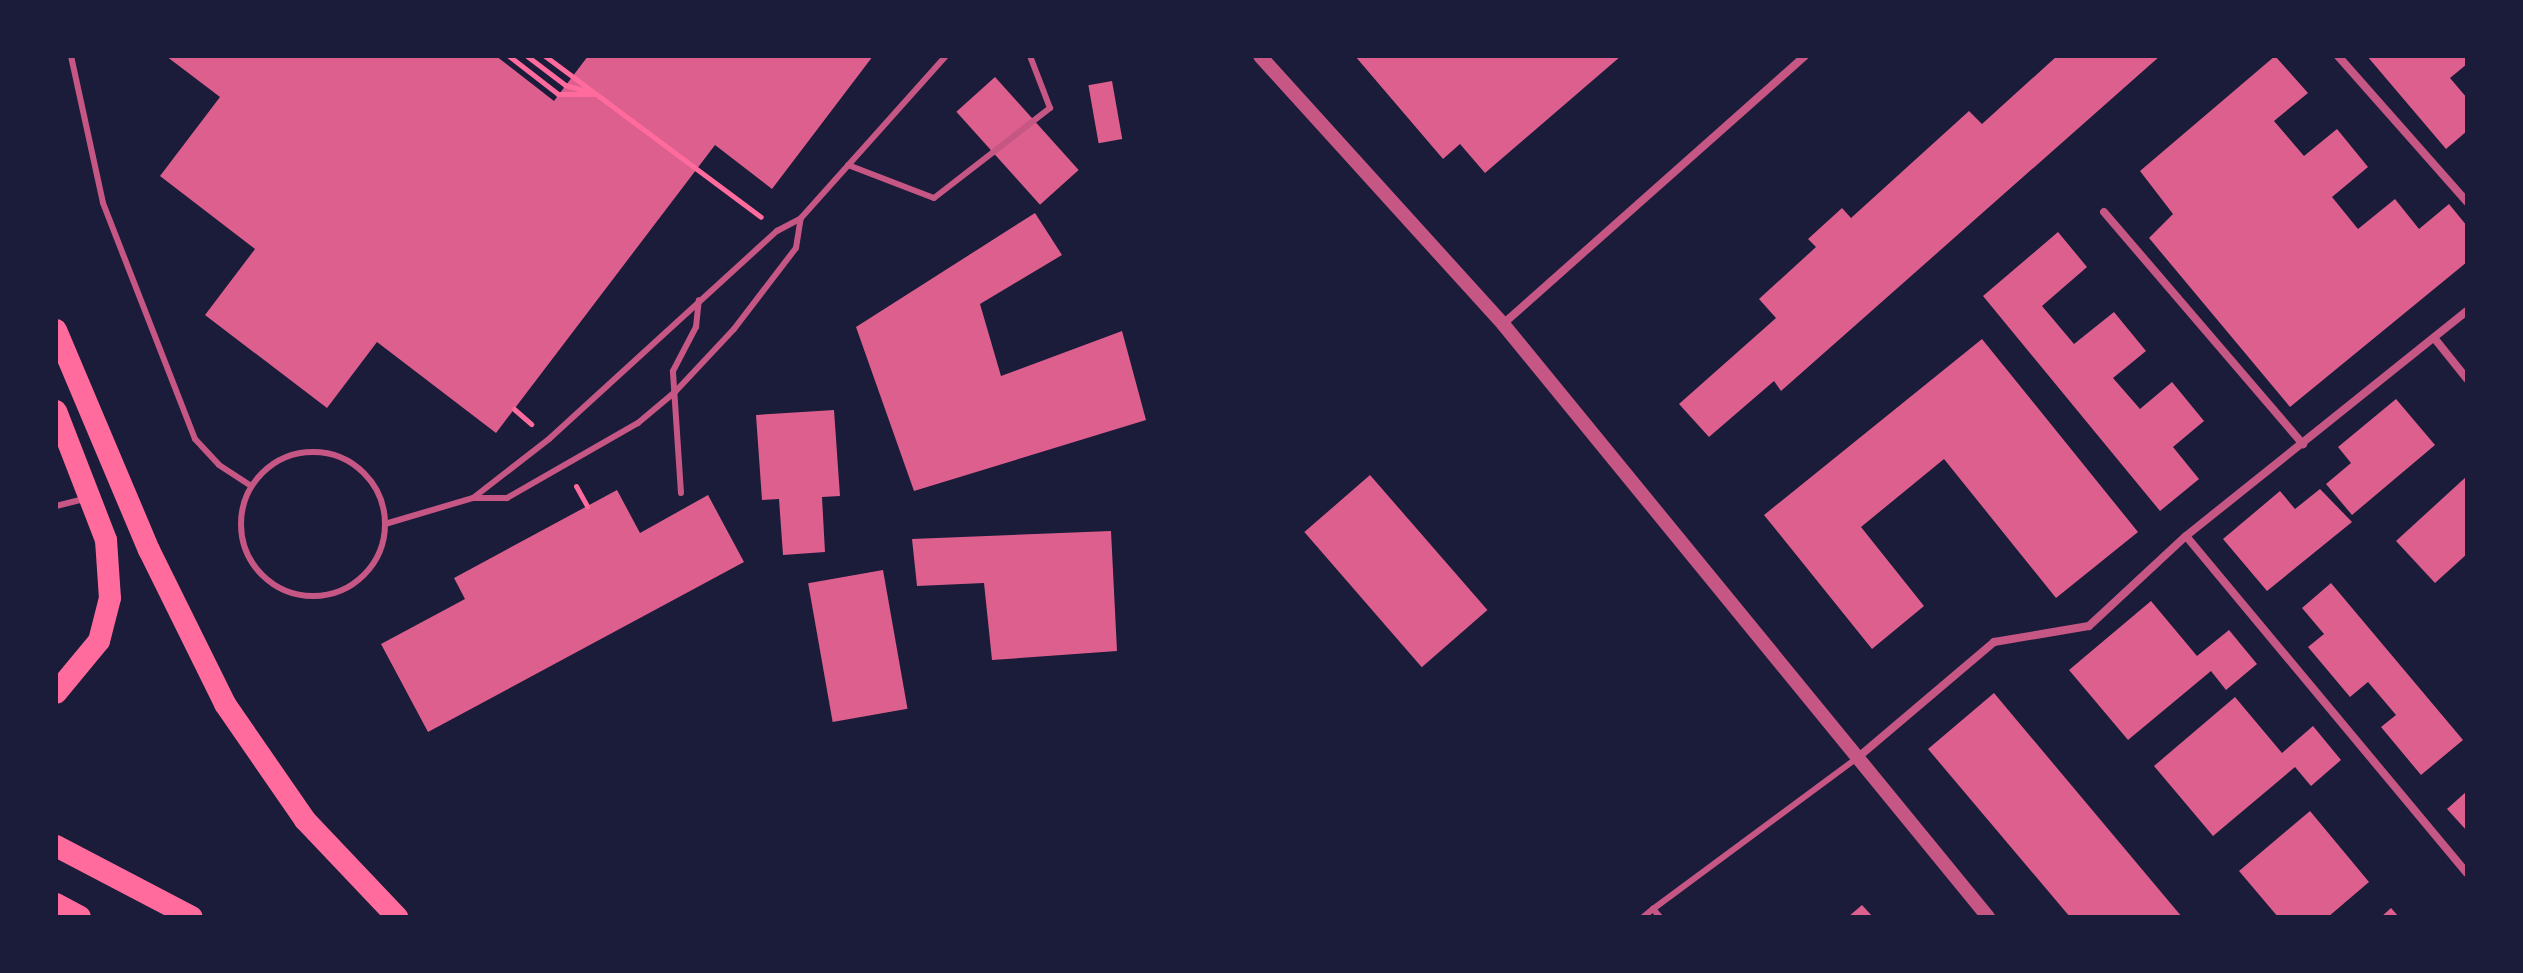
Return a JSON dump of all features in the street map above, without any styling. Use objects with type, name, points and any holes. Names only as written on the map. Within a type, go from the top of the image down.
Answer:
[{"type":"highway","points":[[56,330],[149,550],[225,704],[305,820],[397,917]]},
{"type":"highway","points":[[56,411],[106,540],[110,598],[99,641],[56,693]]},
{"type":"highway","points":[[56,846],[192,917]]},
{"type":"highway","points":[[56,904],[80,917]]},
{"type":"street","points":[[1260,56],[1503,324],[1988,917]]},
{"type":"street","points":[[1503,324],[1805,56]]},
{"type":"street","points":[[2338,56],[2467,202]]},
{"type":"street","points":[[2104,212],[2303,444]]},
{"type":"street","points":[[1856,759],[1994,642],[2089,626],[2186,536],[2467,311]]},
{"type":"street","points":[[2435,339],[2467,379]]},
{"type":"street","points":[[2186,536],[2467,873]]},
{"type":"lane","points":[[71,56],[103,203],[195,439],[219,465],[251,486]]},
{"type":"lane","points":[[473,498],[549,439],[777,231],[801,218],[946,56]]},
{"type":"lane","points":[[848,165],[934,198],[1050,108],[1030,56]]},
{"type":"lane","points":[[385,524],[473,498],[507,498],[638,423],[675,392],[734,329],[796,248],[801,218]]},
{"type":"lane","points":[[681,493],[673,371],[696,327],[699,300]]},
{"type":"lane","points":[[313,451],[337,456],[363,472],[375,487],[385,524],[381,546],[371,566],[356,581],[325,594],[293,593],[273,584],[256,569],[246,550],[240,528],[243,506],[251,486],[267,468],[289,455],[313,451]]},
{"type":"lane","points":[[56,506],[90,498]]},
{"type":"lane","points":[[1643,917],[1856,759]]},
{"type":"lane","points":[[1653,909],[1660,917]]},
{"type":"path","points":[[509,56],[558,94],[594,94]]},
{"type":"path","points":[[527,56],[565,85],[594,94]]},
{"type":"path","points":[[545,56],[752,208],[777,231]]},
{"type":"building","points":[[166,56],[496,56],[554,101],[588,56],[873,56],[772,189],[715,145],[496,433],[377,342],[327,408],[205,315],[255,249],[160,176],[220,97]]},
{"type":"building","points":[[1355,56],[1621,56],[1485,173],[1460,144],[1443,159]]},
{"type":"building","points":[[2057,56],[2160,56],[1781,391],[1774,381],[1709,437],[1679,404],[1776,318],[1759,299],[1816,247],[1808,239],[1842,208],[1851,218],[1969,111],[1982,124]]},
{"type":"building","points":[[2275,56],[2308,93],[2274,121],[2304,156],[2337,129],[2368,167],[2332,197],[2358,229],[2395,199],[2419,229],[2449,204],[2467,226],[2467,262],[2290,407],[2149,238],[2173,214],[2140,171]]},
{"type":"building","points":[[2367,56],[2467,56],[2467,64],[2450,78],[2467,98],[2467,131],[2446,149]]},
{"type":"building","points":[[995,77],[1079,170],[1040,205],[956,112]]},
{"type":"building","points":[[1112,81],[1122,139],[1099,143],[1088,85]]},
{"type":"building","points":[[1035,213],[1062,255],[980,304],[1001,376],[1122,331],[1146,420],[914,491],[856,327]]},
{"type":"building","points":[[2058,232],[2087,267],[2042,306],[2074,344],[2114,312],[2146,351],[2113,378],[2140,409],[2172,382],[2204,421],[2173,447],[2199,479],[2160,511],[1983,296]]},
{"type":"building","points":[[1982,339],[2138,532],[2056,598],[1944,459],[1861,527],[1924,606],[1872,649],[1764,515]]},
{"type":"building","points":[[2396,399],[2435,445],[2352,515],[2326,484],[2351,463],[2338,447]]},
{"type":"building","points":[[834,410],[840,496],[822,497],[825,552],[783,555],[779,499],[762,500],[756,415]]},
{"type":"building","points":[[1370,475],[1487,610],[1422,667],[1304,532]]},
{"type":"building","points":[[2467,476],[2467,554],[2435,583],[2396,541]]},
{"type":"building","points":[[2320,489],[2352,522],[2267,591],[2223,539],[2280,491],[2295,509]]},
{"type":"building","points":[[617,490],[640,533],[708,495],[744,562],[428,732],[381,644],[465,599],[454,578]]},
{"type":"building","points":[[1111,531],[1117,651],[992,660],[984,583],[917,586],[912,539]]},
{"type":"building","points":[[883,570],[907,709],[833,722],[808,583]]},
{"type":"building","points":[[2331,583],[2463,740],[2421,775],[2381,727],[2396,715],[2368,682],[2350,697],[2308,647],[2324,634],[2302,608]]},
{"type":"building","points":[[2151,601],[2197,656],[2229,630],[2257,664],[2226,690],[2211,671],[2128,740],[2069,670]]},
{"type":"building","points":[[1994,693],[2182,917],[2070,917],[1928,749]]},
{"type":"building","points":[[2235,697],[2282,753],[2313,726],[2341,760],[2311,786],[2295,767],[2213,836],[2154,766]]},
{"type":"building","points":[[2467,791],[2467,831],[2447,809]]},
{"type":"building","points":[[2310,811],[2369,882],[2328,917],[2278,917],[2239,871]]},
{"type":"building","points":[[1862,905],[1873,917],[1848,917]]},
{"type":"building","points":[[2391,908],[2399,917],[2381,917]]}]
